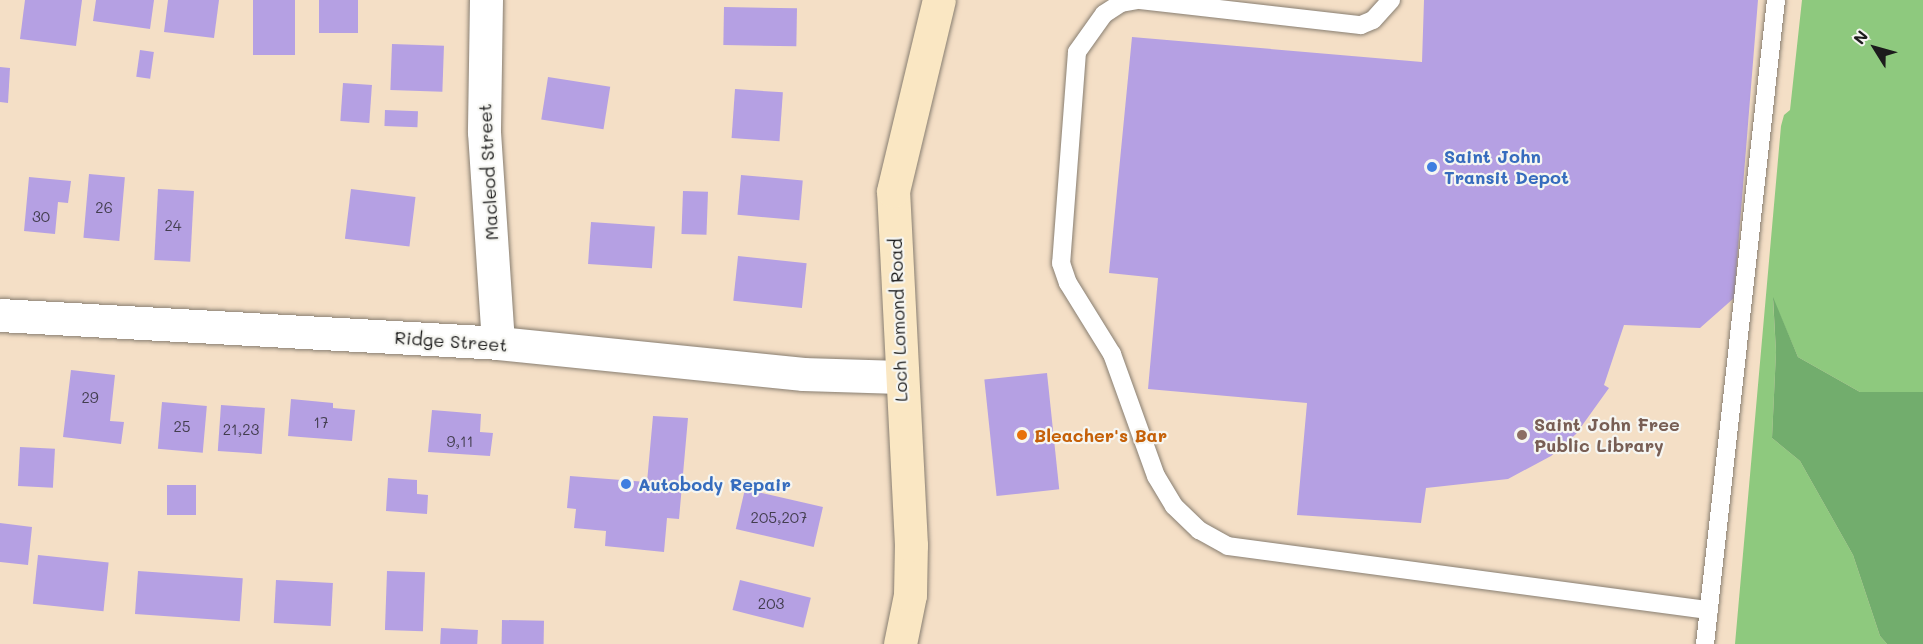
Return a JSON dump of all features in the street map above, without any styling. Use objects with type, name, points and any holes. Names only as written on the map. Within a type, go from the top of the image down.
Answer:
[{"type":"main road","name":"Loch Lomond Road","points":[[900,644],[910,595],[911,545],[900,377],[893,191],[939,0]]},
{"type":"street","name":"Macleod Street","points":[[486,0],[484,132],[498,343]]},
{"type":"street","name":"Ridge Street","points":[[0,315],[498,343],[803,374],[900,377]]},
{"type":"lane","points":[[1391,0],[1373,20],[1361,25],[1139,0],[1121,3],[1104,14],[1077,52],[1061,263],[1068,283],[1112,354],[1156,476],[1174,506],[1199,530],[1228,546],[1709,610]]},
{"type":"lane","points":[[1705,644],[1776,0]]},
{"type":"green space","points":[[1802,0],[1923,0],[1923,392],[1860,392],[1798,357],[1773,299],[1776,352],[1772,438],[1800,461],[1853,555],[1880,636],[1887,644],[1735,644],[1781,126],[1784,115],[1790,110]]},
{"type":"green space","points":[[1773,297],[1798,357],[1860,392],[1923,392],[1923,644],[1887,644],[1880,636],[1853,555],[1800,461],[1772,438],[1776,352]]},
{"type":"building","points":[[25,0],[82,0],[76,46],[20,39]]},
{"type":"building","points":[[96,0],[154,0],[150,29],[93,21]]},
{"type":"building","points":[[168,0],[219,0],[214,38],[164,32]]},
{"type":"building","points":[[253,0],[295,0],[295,55],[253,55]]},
{"type":"building","points":[[319,0],[358,0],[358,33],[319,33]]},
{"type":"building","name":"Saint John Transit Depot","points":[[1424,0],[1758,0],[1734,298],[1700,328],[1624,325],[1604,385],[1609,388],[1576,434],[1551,456],[1508,479],[1426,488],[1421,523],[1297,515],[1307,403],[1148,389],[1158,278],[1109,273],[1132,37],[1422,62]]},
{"type":"building","points":[[724,7],[797,8],[796,46],[723,45]]},
{"type":"building","points":[[392,44],[444,46],[442,92],[390,90]]},
{"type":"building","points":[[140,50],[154,52],[150,79],[136,77]]},
{"type":"building","points":[[0,67],[10,68],[8,103],[0,102]]},
{"type":"building","points":[[548,77],[610,87],[603,129],[541,119]]},
{"type":"building","points":[[343,83],[372,85],[369,123],[340,121]]},
{"type":"building","points":[[735,89],[783,92],[779,141],[732,138]]},
{"type":"building","points":[[385,110],[418,111],[417,127],[384,126]]},
{"type":"building","points":[[89,174],[125,177],[119,241],[83,238]]},
{"type":"building","points":[[741,175],[803,180],[799,220],[738,215]]},
{"type":"building","points":[[29,177],[71,181],[68,203],[58,202],[55,234],[24,231]]},
{"type":"building","points":[[158,189],[194,191],[190,262],[154,260]]},
{"type":"building","points":[[351,189],[416,197],[409,247],[345,239]]},
{"type":"building","points":[[683,191],[708,192],[706,235],[681,234]]},
{"type":"building","points":[[591,222],[655,226],[652,268],[588,264]]},
{"type":"building","points":[[738,256],[807,263],[802,308],[733,301]]},
{"type":"building","points":[[71,370],[115,375],[110,421],[124,422],[121,444],[63,437]]},
{"type":"building","name":"Bleacher's Bar","points":[[1047,373],[1059,489],[997,496],[984,380]]},
{"type":"building","points":[[291,399],[333,403],[333,408],[355,410],[352,441],[288,436]]},
{"type":"building","points":[[162,402],[207,406],[203,453],[158,449]]},
{"type":"building","points":[[221,405],[265,408],[262,454],[218,451]]},
{"type":"building","points":[[432,410],[481,414],[480,432],[493,433],[490,456],[428,452]]},
{"type":"building","name":"Autobody Repair","points":[[653,416],[688,418],[679,519],[667,518],[664,552],[605,546],[606,531],[574,528],[576,509],[567,508],[570,476],[647,482]]},
{"type":"building","points":[[20,447],[55,449],[53,488],[18,486]]},
{"type":"building","points":[[388,478],[417,480],[417,494],[428,495],[427,514],[386,511]]},
{"type":"building","points":[[167,485],[196,485],[196,515],[167,515]]},
{"type":"building","points":[[745,489],[823,507],[814,547],[736,529]]},
{"type":"building","points":[[0,523],[32,527],[28,565],[0,562]]},
{"type":"building","points":[[38,555],[109,562],[103,611],[33,604]]},
{"type":"building","points":[[138,571],[243,578],[240,621],[135,614]]},
{"type":"building","points":[[387,571],[425,572],[423,631],[385,630]]},
{"type":"building","points":[[276,580],[333,583],[331,626],[274,623]]},
{"type":"building","points":[[740,580],[811,598],[803,628],[733,610]]},
{"type":"building","points":[[502,620],[544,621],[544,644],[502,644]]},
{"type":"building","points":[[441,628],[478,630],[477,644],[440,644]]},
{"type":"place","name":"Saint John Transit Depot","points":[[1432,167]]},
{"type":"place","name":"Bleacher's Bar","points":[[1022,435]]},
{"type":"place","name":"Saint John Free Public Library","points":[[1522,435]]},
{"type":"place","name":"Autobody Repair","points":[[626,484]]}]
